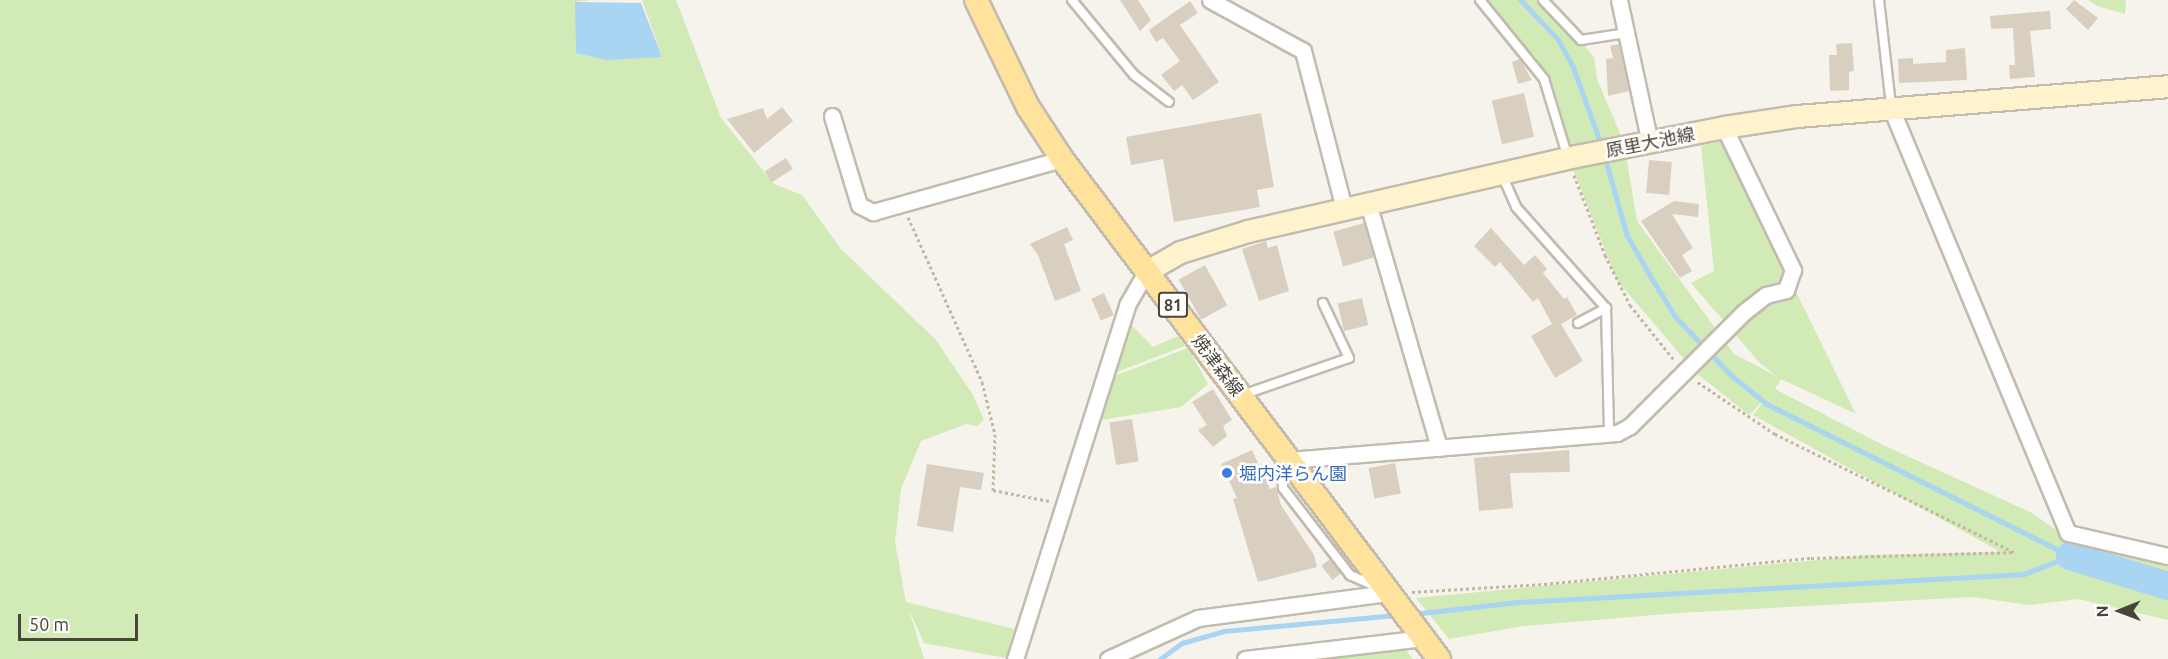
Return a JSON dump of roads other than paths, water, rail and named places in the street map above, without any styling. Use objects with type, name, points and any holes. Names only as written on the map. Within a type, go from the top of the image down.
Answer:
[{"type":"main road","name":"焼津森線","points":[[975,0],[1028,107],[1062,159],[1285,456],[1309,505],[1390,595],[1439,659]]},
{"type":"main road","name":"原里大池線","points":[[1147,271],[1180,252],[1248,231],[1572,157],[1724,127],[1891,108],[2168,86]]},
{"type":"street","points":[[1210,0],[1303,51],[1344,208]]},
{"type":"street","points":[[1618,0],[1650,143]]},
{"type":"street","points":[[1891,108],[2068,533],[2168,556]]},
{"type":"street","points":[[832,116],[859,205],[873,212],[1062,159]]},
{"type":"street","points":[[1285,456],[1439,448],[1609,434],[1630,426],[1720,335],[1766,295],[1786,290],[1794,270],[1724,127]]},
{"type":"street","points":[[1368,203],[1439,448]]},
{"type":"street","points":[[1015,659],[1127,305],[1147,271]]},
{"type":"street","points":[[1108,659],[1127,655],[1198,618],[1390,595]]},
{"type":"street","points":[[1245,659],[1424,638]]},
{"type":"lane","points":[[1072,0],[1134,75],[1169,102]]},
{"type":"lane","points":[[1480,0],[1544,79],[1572,157]]},
{"type":"lane","points":[[1543,0],[1581,40],[1627,33]]},
{"type":"lane","points":[[1879,0],[1891,108]]},
{"type":"lane","points":[[1502,174],[1516,207],[1606,308],[1609,434]]},
{"type":"lane","points":[[1240,396],[1349,358],[1323,303]]},
{"type":"lane","points":[[1578,323],[1606,308]]},
{"type":"water","points":[[575,2],[641,3],[662,57],[607,60],[576,53]]},
{"type":"waterway","points":[[1521,0],[1558,39],[1573,66],[1602,146]]},
{"type":"waterway","points":[[1605,157],[1627,235],[1650,275],[1675,316],[1730,374],[1767,404],[2070,556]]},
{"type":"waterway","points":[[1413,614],[1519,602],[2024,574],[2070,556]]},
{"type":"waterway","points":[[2070,556],[2168,586]]},
{"type":"waterway","points":[[1160,659],[1182,643],[1224,631],[1398,615]]},
{"type":"place","name":"堀内洋らん園","points":[[1227,473]]}]
